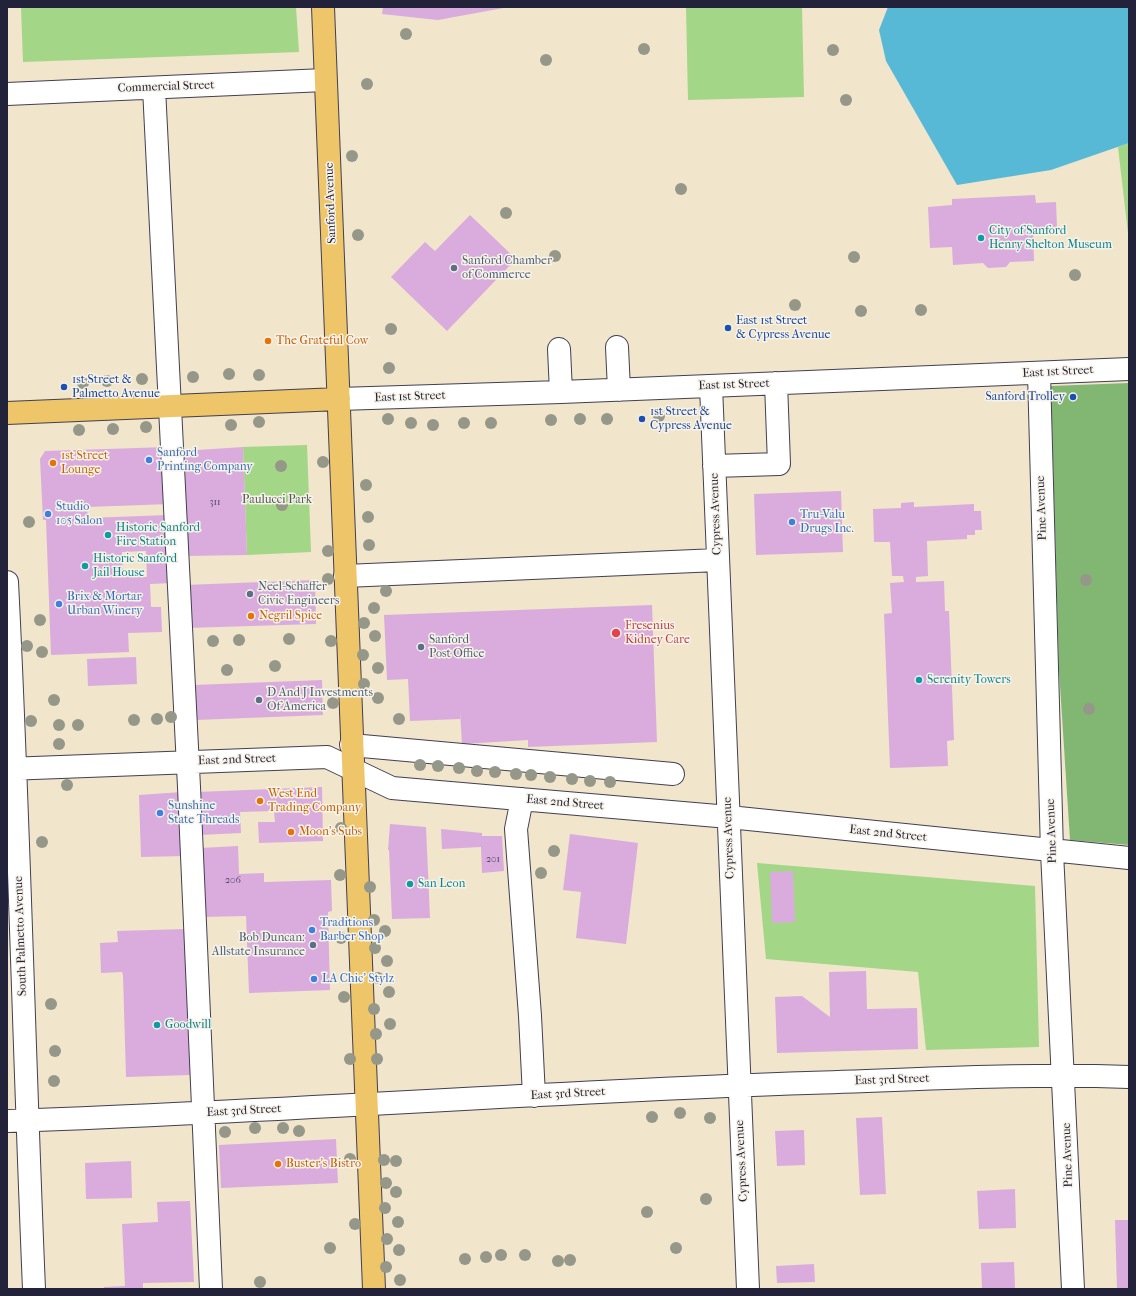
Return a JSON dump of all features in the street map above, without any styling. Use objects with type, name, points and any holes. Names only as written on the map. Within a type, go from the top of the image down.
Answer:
[{"type":"main road","name":"Sanford Avenue","points":[[323,7],[351,745],[374,1289]]},
{"type":"main road","points":[[7,413],[339,399]]},
{"type":"street","name":"Commercial Street","points":[[7,94],[325,80]]},
{"type":"street","points":[[154,88],[188,762],[211,1289]]},
{"type":"street","points":[[617,347],[619,390]]},
{"type":"street","points":[[559,349],[561,392]]},
{"type":"street","name":"East 1st Street","points":[[339,399],[619,390],[1129,369]]},
{"type":"street","name":"Pine Avenue","points":[[1039,373],[1052,852],[1064,1075],[1073,1289]]},
{"type":"street","points":[[714,466],[779,464],[776,383]]},
{"type":"street","name":"Cypress Avenue","points":[[710,386],[729,817],[738,1086],[748,1289]]},
{"type":"street","points":[[345,576],[718,560]]},
{"type":"street","name":"South Palmetto Avenue","points":[[7,582],[12,769],[17,1121],[34,1289]]},
{"type":"street","points":[[351,745],[673,774]]},
{"type":"street","name":"East 2nd Street","points":[[12,769],[327,757],[392,788],[729,817],[1052,852],[1129,858]]},
{"type":"street","points":[[522,799],[516,829],[530,1016],[534,1096]]},
{"type":"street","name":"East 3rd Street","points":[[17,1121],[738,1086],[1064,1075],[1129,1077]]},
{"type":"green space","points":[[21,7],[296,7],[299,52],[23,62]]},
{"type":"green space","points":[[686,7],[802,7],[804,97],[688,100]]},
{"type":"green space","points":[[1129,143],[1129,242],[1118,147]]},
{"type":"green space","points":[[1129,383],[1129,845],[1070,840],[1059,670],[1051,386]]},
{"type":"green space","name":"Paulucci Park","points":[[307,445],[311,552],[247,555],[243,447]]},
{"type":"green space","points":[[757,863],[1035,886],[1039,1047],[926,1050],[918,972],[766,959]]},
{"type":"water","points":[[888,7],[1129,7],[1129,143],[1051,170],[957,185],[886,61],[879,30]]},
{"type":"building","points":[[383,7],[509,7],[438,20],[382,14]]},
{"type":"building","name":"City of Sanford Henry Shelton Museum","points":[[1035,195],[1036,203],[1056,202],[1057,227],[1033,228],[1034,261],[1010,262],[1006,267],[988,268],[983,263],[953,265],[952,247],[930,248],[928,207],[952,205],[952,199]]},
{"type":"building","name":"Sanford Chamber of Commerce","points":[[470,215],[516,259],[447,331],[391,277],[425,242],[435,251]]},
{"type":"building","points":[[168,447],[170,504],[87,507],[88,518],[168,515],[172,583],[150,584],[151,607],[161,607],[162,632],[128,633],[129,652],[51,655],[46,520],[43,520],[40,459],[45,451]],"holes":[[[146,551],[147,577],[123,577],[122,552]]]},
{"type":"building","points":[[243,447],[247,555],[186,556],[182,451]]},
{"type":"building","points":[[841,491],[843,552],[756,555],[754,494]]},
{"type":"building","name":"Serenity Towers","points":[[914,502],[914,507],[974,504],[974,511],[981,511],[982,530],[975,530],[975,535],[967,535],[967,539],[927,541],[928,576],[916,577],[916,582],[944,581],[945,611],[949,611],[954,740],[947,741],[948,766],[890,768],[884,614],[892,613],[890,583],[904,582],[903,576],[892,576],[890,542],[874,542],[873,509],[901,508],[901,503]]},
{"type":"building","points":[[315,580],[316,624],[187,628],[185,585]]},
{"type":"building","points":[[652,605],[657,742],[528,747],[528,740],[462,744],[460,712],[460,719],[410,721],[408,679],[387,680],[384,615]]},
{"type":"building","points":[[136,657],[137,684],[88,686],[87,659]]},
{"type":"building","name":"D And J Investments Of America","points":[[322,680],[323,715],[196,720],[194,685]]},
{"type":"building","name":"West End Trading Company","points":[[322,787],[323,841],[259,843],[258,822],[275,822],[274,811],[240,812],[241,833],[199,835],[197,792]]},
{"type":"building","points":[[182,792],[184,856],[141,857],[139,795]]},
{"type":"building","name":"San Leon","points":[[390,824],[426,827],[430,918],[392,919],[388,850]]},
{"type":"building","name":"San Leon","points":[[441,829],[482,833],[482,836],[502,836],[504,871],[482,873],[481,847],[442,849]]},
{"type":"building","points":[[570,834],[638,843],[626,944],[576,938],[581,892],[563,890]]},
{"type":"building","points":[[238,846],[239,874],[264,873],[264,882],[331,880],[332,911],[328,912],[330,990],[249,993],[246,916],[203,917],[200,848]]},
{"type":"building","points":[[793,871],[795,922],[772,923],[770,872]]},
{"type":"building","name":"Goodwill","points":[[186,929],[190,1075],[126,1077],[123,975],[122,972],[101,973],[100,943],[118,942],[117,931]]},
{"type":"building","points":[[866,971],[867,1009],[917,1008],[918,1049],[777,1053],[775,997],[802,996],[830,1017],[829,972]]},
{"type":"building","points":[[882,1117],[886,1194],[860,1195],[856,1118]]},
{"type":"building","points":[[804,1130],[805,1165],[777,1166],[775,1131]]},
{"type":"building","name":"Buster's Bistro","points":[[336,1139],[338,1183],[221,1188],[219,1145]]},
{"type":"building","points":[[131,1161],[132,1198],[86,1199],[85,1163]]},
{"type":"building","points":[[1015,1189],[1016,1228],[979,1229],[977,1191]]},
{"type":"building","points":[[190,1201],[194,1282],[143,1283],[143,1289],[104,1289],[104,1287],[125,1286],[122,1224],[158,1222],[157,1202]]},
{"type":"building","points":[[1115,1220],[1129,1220],[1129,1289],[1117,1289]]},
{"type":"building","points":[[1014,1262],[1015,1289],[982,1289],[981,1263]]},
{"type":"building","points":[[814,1264],[815,1282],[777,1283],[776,1266]]},
{"type":"place","name":"City of Sanford Henry Shelton Museum","points":[[981,238]]},
{"type":"place","name":"Sanford Chamber of Commerce","points":[[454,268]]},
{"type":"place","name":"East 1st Street & Cypress Avenue","points":[[728,328]]},
{"type":"place","name":"The Grateful Cow","points":[[268,341]]},
{"type":"place","name":"1st Street & Palmetto Avenue","points":[[64,387]]},
{"type":"place","name":"Sanford Trolley","points":[[1073,397]]},
{"type":"place","name":"1st Street & Cypress Avenue","points":[[642,419]]},
{"type":"place","name":"Sanford Printing Company","points":[[149,460]]},
{"type":"place","name":"1st Street Lounge","points":[[53,463]]},
{"type":"place","name":"Studio 105 Salon","points":[[48,514]]},
{"type":"place","name":"Tru-Valu Drugs Inc.","points":[[792,522]]},
{"type":"place","name":"Historic Sanford Fire Station","points":[[108,535]]},
{"type":"place","name":"Historic Sanford Jail House","points":[[85,566]]},
{"type":"place","name":"Neel-Schaffer Civic Engineers","points":[[250,594]]},
{"type":"place","name":"Brix & Mortar Urban Winery","points":[[59,604]]},
{"type":"place","name":"Negril Spice","points":[[251,616]]},
{"type":"place","name":"Fresenius Kidney Care","points":[[616,633]]},
{"type":"place","name":"Sanford Post Office","points":[[421,647]]},
{"type":"place","name":"Serenity Towers","points":[[919,680]]},
{"type":"place","name":"D And J Investments Of America","points":[[259,700]]},
{"type":"place","name":"West End Trading Company","points":[[260,801]]},
{"type":"place","name":"Sunshine State Threads","points":[[160,813]]},
{"type":"place","name":"Moon's Subs","points":[[291,832]]},
{"type":"place","name":"San Leon","points":[[410,884]]},
{"type":"place","name":"Traditions Barber Shop","points":[[312,930]]},
{"type":"place","name":"Bob Duncan: Allstate Insurance","points":[[313,945]]},
{"type":"place","name":"LA Chic' Stylz","points":[[314,979]]},
{"type":"place","name":"Goodwill","points":[[157,1025]]},
{"type":"place","name":"Buster's Bistro","points":[[278,1164]]}]
